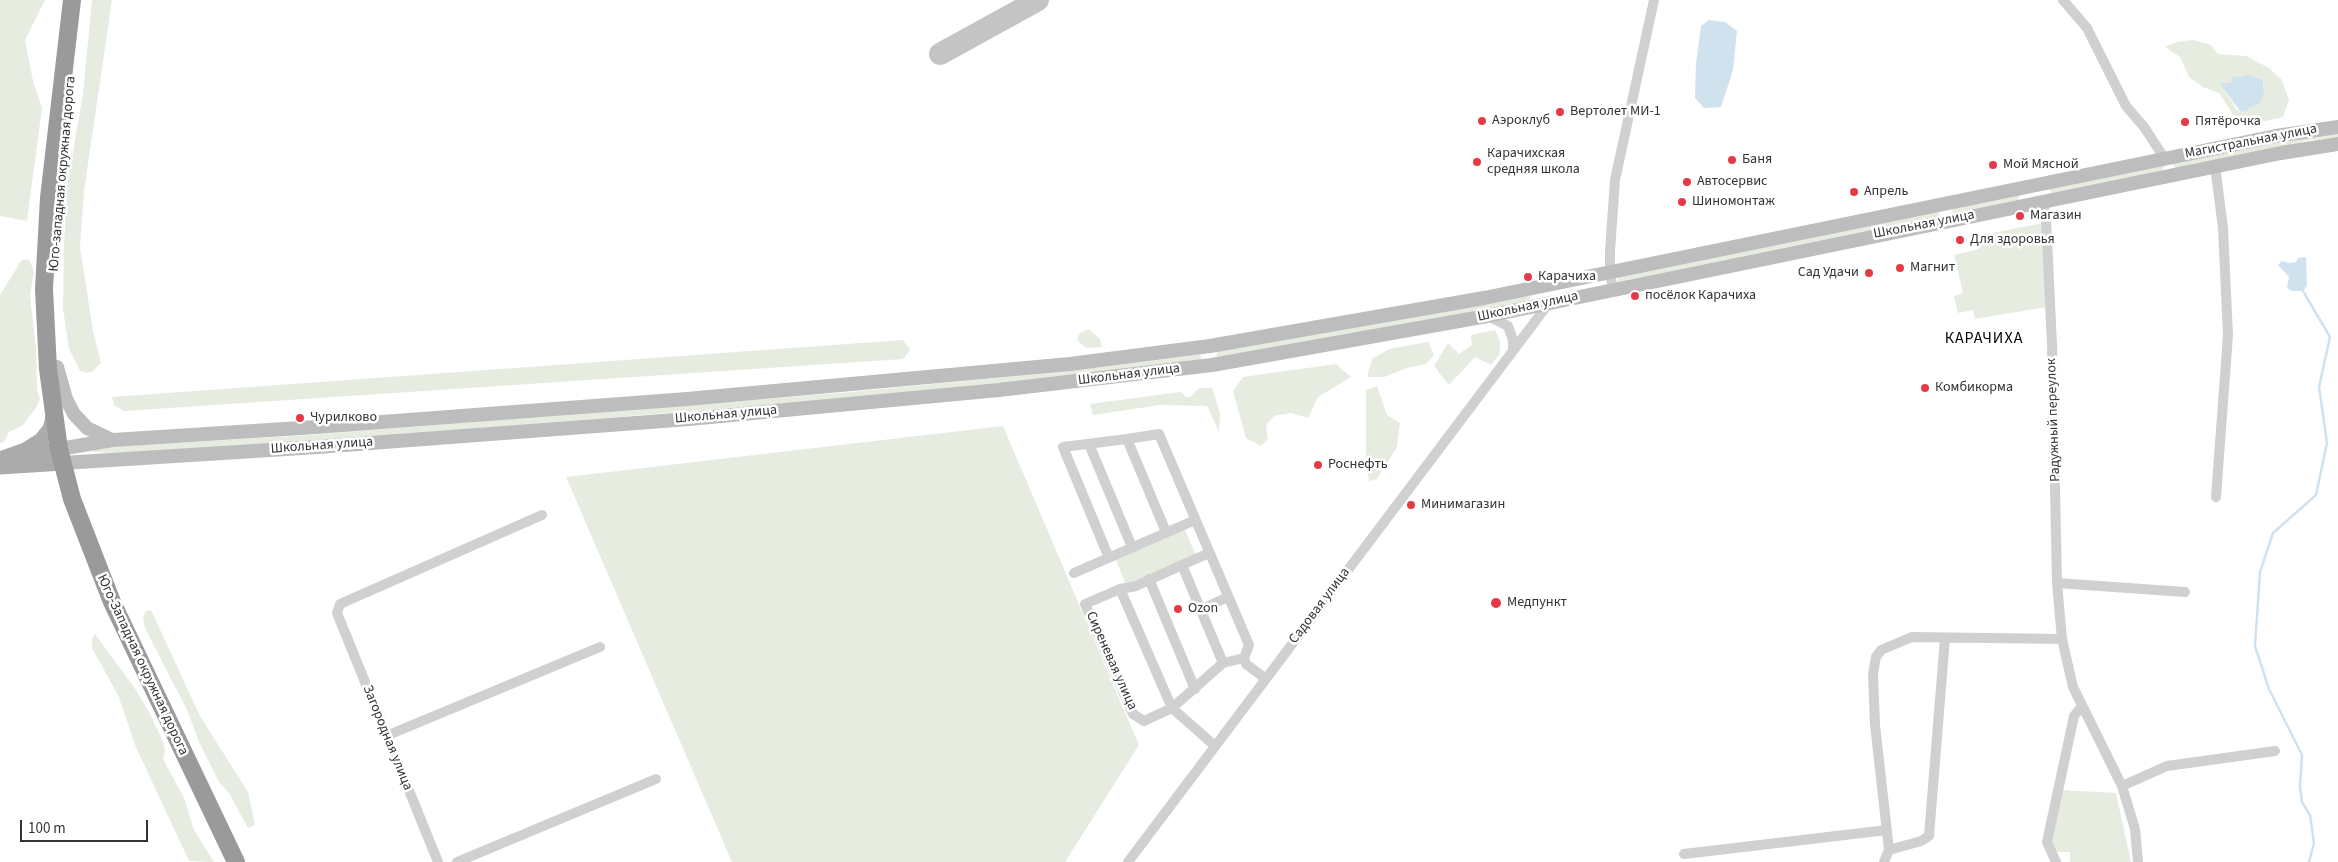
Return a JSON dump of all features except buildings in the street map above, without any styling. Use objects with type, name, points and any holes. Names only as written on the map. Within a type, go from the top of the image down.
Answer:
[{"type":"highway","name":"Юго-западная окружная дорога","points":[[72,0],[51,170],[46,243],[46,342],[54,413],[66,455],[81,496]]},
{"type":"highway","name":"Юго-западная окружная дорога","points":[[66,455],[57,367],[54,302],[57,221],[79,0]]},
{"type":"highway","name":"Юго-Западная окружная дорога","points":[[66,455],[78,518],[112,602],[236,862]]},
{"type":"highway","name":"Юго-Западная окружная дорога","points":[[81,496],[100,552],[131,625],[245,862]]},
{"type":"main road","name":"Магистральная улица","points":[[2165,159],[2276,136],[2338,127]]},
{"type":"main road","name":"Магистральная улица","points":[[2169,175],[2314,146],[2338,144]]},
{"type":"main road","points":[[2165,159],[2169,175]]},
{"type":"main road","name":"Школьная улица","points":[[66,455],[112,440],[316,427],[687,399],[1070,364],[1210,346],[1357,322],[1546,285],[2165,159]]},
{"type":"main road","name":"Школьная улица","points":[[66,455],[318,447],[689,419],[999,390],[1212,365],[1487,316],[2169,175]]},
{"type":"main road","points":[[2039,184],[2043,201]]},
{"type":"main road","points":[[1546,285],[1550,302]]},
{"type":"main road","points":[[1210,346],[1212,365]]},
{"type":"main road","points":[[57,367],[66,399],[74,414],[87,428],[112,440]]},
{"type":"main road","points":[[0,459],[25,450],[41,440],[50,429],[54,413]]},
{"type":"main road","points":[[0,459],[66,455]]},
{"type":"main road","points":[[0,467],[66,455]]},
{"type":"street","points":[[1613,290],[1610,272],[1610,251],[1615,180],[1654,0]]},
{"type":"street","points":[[2063,0],[2087,28],[2126,106],[2144,127],[2165,159]]},
{"type":"street","points":[[2215,166],[2223,228],[2228,335],[2216,497]]},
{"type":"street","name":"Радужный переулок","points":[[2043,201],[2046,218],[2052,346],[2057,583],[2062,639],[2067,665],[2082,706],[2122,786],[2135,829],[2138,862]]},
{"type":"street","name":"Садовая улица","points":[[1128,862],[1550,302]]},
{"type":"street","points":[[1487,316],[1508,326],[1513,340],[1513,351]]},
{"type":"street","points":[[1109,558],[1063,447],[1159,434],[1249,645],[1244,658],[1246,664],[1266,679]]},
{"type":"street","points":[[1127,439],[1166,532]]},
{"type":"street","points":[[1089,444],[1132,547]]},
{"type":"street","name":"Загородная улица","points":[[438,862],[337,613],[340,604],[542,515]]},
{"type":"street","points":[[1074,573],[1195,520]]},
{"type":"street","name":"Сиреневая улица","points":[[1210,553],[1136,586],[1120,589],[1085,604],[1133,714],[1144,721],[1172,708],[1223,663]]},
{"type":"street","points":[[1182,565],[1223,663],[1244,658]]},
{"type":"street","points":[[1149,580],[1195,689]]},
{"type":"street","points":[[2057,583],[2185,592]]},
{"type":"street","points":[[1120,589],[1172,708],[1215,746]]},
{"type":"street","points":[[1200,610],[1228,597]]},
{"type":"street","points":[[1884,862],[1889,850],[1874,725],[1873,674],[1876,656],[1881,650],[1912,637],[2062,639]]},
{"type":"street","points":[[1889,850],[1921,841],[1929,836],[1944,638]]},
{"type":"street","points":[[386,736],[600,647]]},
{"type":"street","points":[[2056,862],[2047,842],[2074,716],[2082,706]]},
{"type":"street","points":[[2122,786],[2167,766],[2275,751]]},
{"type":"street","points":[[457,862],[656,779]]},
{"type":"street","points":[[1684,854],[1887,830]]},
{"type":"shaded area","points":[[0,0],[45,0],[25,40],[33,81],[42,108],[27,221],[0,216]]},
{"type":"shaded area","points":[[92,0],[112,0],[84,191],[80,247],[93,331],[101,363],[93,371],[87,373],[80,371],[69,349],[63,309],[64,242],[68,180],[83,94]]},
{"type":"shaded area","points":[[2193,40],[2211,45],[2218,54],[2246,56],[2269,68],[2282,80],[2289,100],[2283,117],[2252,124],[2238,122],[2219,93],[2203,87],[2189,77],[2180,57],[2165,47],[2177,42]],"holes":[[[2244,75],[2254,76],[2263,80],[2264,90],[2259,104],[2250,107],[2247,112],[2237,110],[2221,86],[2224,82],[2229,83]]]},
{"type":"shaded area","points":[[2338,132],[2338,137],[2311,140],[2176,168],[2173,165],[2174,162]]},
{"type":"shaded area","points":[[2161,164],[2164,167],[2162,171],[2052,193],[2049,190],[2051,186]]},
{"type":"shaded area","points":[[2016,194],[2020,196],[2018,200],[1953,213],[1952,207]]},
{"type":"shaded area","points":[[1938,211],[1939,216],[1618,282],[1618,277]]},
{"type":"shaded area","points":[[2044,223],[2047,307],[1975,319],[1973,310],[1958,313],[1954,296],[1963,293],[1954,255],[1978,249],[1976,236]]},
{"type":"shaded area","points":[[26,259],[30,261],[34,272],[30,295],[36,348],[37,389],[40,399],[36,408],[23,425],[9,432],[4,442],[0,443],[0,295],[21,261]]},
{"type":"shaded area","points":[[1528,295],[1531,298],[1529,301],[1359,333],[1218,357],[1216,355],[1218,351]]},
{"type":"shaded area","points":[[1089,329],[1100,339],[1102,347],[1086,348],[1077,340],[1080,333]]},
{"type":"shaded area","points":[[1495,330],[1500,341],[1500,353],[1491,365],[1475,357],[1449,385],[1434,366],[1448,343],[1459,354],[1472,345],[1471,335]]},
{"type":"shaded area","points":[[903,340],[910,350],[903,359],[124,411],[114,405],[112,397]]},
{"type":"shaded area","points":[[1428,342],[1434,355],[1426,364],[1407,368],[1384,377],[1367,377],[1372,359],[1389,349]]},
{"type":"shaded area","points":[[1199,355],[1202,357],[1200,360],[1072,377],[838,399],[311,442],[122,453],[93,452],[93,450],[123,446],[311,435],[840,393],[1070,371]]},
{"type":"shaded area","points":[[1336,364],[1351,377],[1318,397],[1308,418],[1291,413],[1274,416],[1266,425],[1268,439],[1261,446],[1246,438],[1233,391],[1243,377]]},
{"type":"shaded area","points":[[1377,386],[1387,415],[1400,423],[1397,447],[1377,479],[1369,481],[1366,461],[1366,390]]},
{"type":"shaded area","points":[[1199,388],[1212,388],[1220,413],[1219,432],[1207,406],[1160,405],[1093,415],[1090,404],[1181,392],[1186,397],[1190,397]]},
{"type":"shaded area","points":[[1003,426],[1139,745],[1065,862],[732,862],[566,477]]},
{"type":"shaded area","points":[[1184,528],[1197,558],[1176,563],[1126,585],[1115,558]]},
{"type":"shaded area","points":[[151,610],[200,716],[248,792],[255,825],[248,828],[229,793],[219,782],[199,742],[188,712],[145,628],[143,618],[146,611]]},
{"type":"shaded area","points":[[95,634],[136,690],[150,714],[163,742],[165,751],[163,759],[184,798],[194,830],[214,862],[189,861],[136,747],[118,695],[92,648],[92,639]]},
{"type":"shaded area","points":[[2059,790],[2116,793],[2131,862],[2070,862],[2070,852],[2055,852],[2048,835]]},
{"type":"water","points":[[1709,20],[1725,22],[1737,31],[1733,70],[1721,107],[1704,108],[1695,98],[1696,64],[1701,26]]},
{"type":"water","points":[[2249,74],[2263,80],[2264,94],[2259,104],[2250,107],[2247,112],[2240,111],[2221,86],[2221,82],[2229,83],[2232,81],[2233,76],[2240,77]]},
{"type":"water","points":[[2306,257],[2307,286],[2303,291],[2292,291],[2287,288],[2289,277],[2278,265],[2282,261],[2296,262],[2298,258]]},
{"type":"waterway","points":[[2303,291],[2330,337],[2319,387],[2327,443],[2316,495],[2273,533],[2260,572],[2255,646],[2269,689],[2302,755],[2300,787],[2302,802],[2310,815],[2314,843],[2309,862]]},
{"type":"taxiway","points":[[940,54],[1038,0]]},
{"type":"place","name":"Вертолет МИ-1","points":[[1560,112]]},
{"type":"place","name":"Аэроклуб","points":[[1482,121]]},
{"type":"place","name":"Пятёрочка","points":[[2185,122]]},
{"type":"place","name":"Баня","points":[[1732,160]]},
{"type":"place","name":"Карачихская средняя школа","points":[[1477,162]]},
{"type":"place","name":"Мой Мясной","points":[[1993,165]]},
{"type":"place","name":"Автосервис","points":[[1687,182]]},
{"type":"place","name":"Апрель","points":[[1854,192]]},
{"type":"place","name":"Шиномонтаж","points":[[1682,202]]},
{"type":"place","name":"Магазин","points":[[2020,216]]},
{"type":"place","name":"Для здоровья","points":[[1960,240]]},
{"type":"place","name":"Магнит","points":[[1900,268]]},
{"type":"place","name":"Сад Удачи","points":[[1869,273]]},
{"type":"place","name":"Карачиха","points":[[1528,277]]},
{"type":"place","name":"посёлок Карачиха","points":[[1635,296]]},
{"type":"place","name":"Комбикорма","points":[[1925,388]]},
{"type":"place","name":"Чурилково","points":[[300,418]]},
{"type":"place","name":"Роснефть","points":[[1318,465]]},
{"type":"place","name":"Минимагазин","points":[[1411,505]]},
{"type":"place","name":"Медпункт","points":[[1496,603]]},
{"type":"place","name":"Ozon","points":[[1178,609]]},
{"type":"district","name":"КАРАЧИХА","points":[[1984,339]]}]
